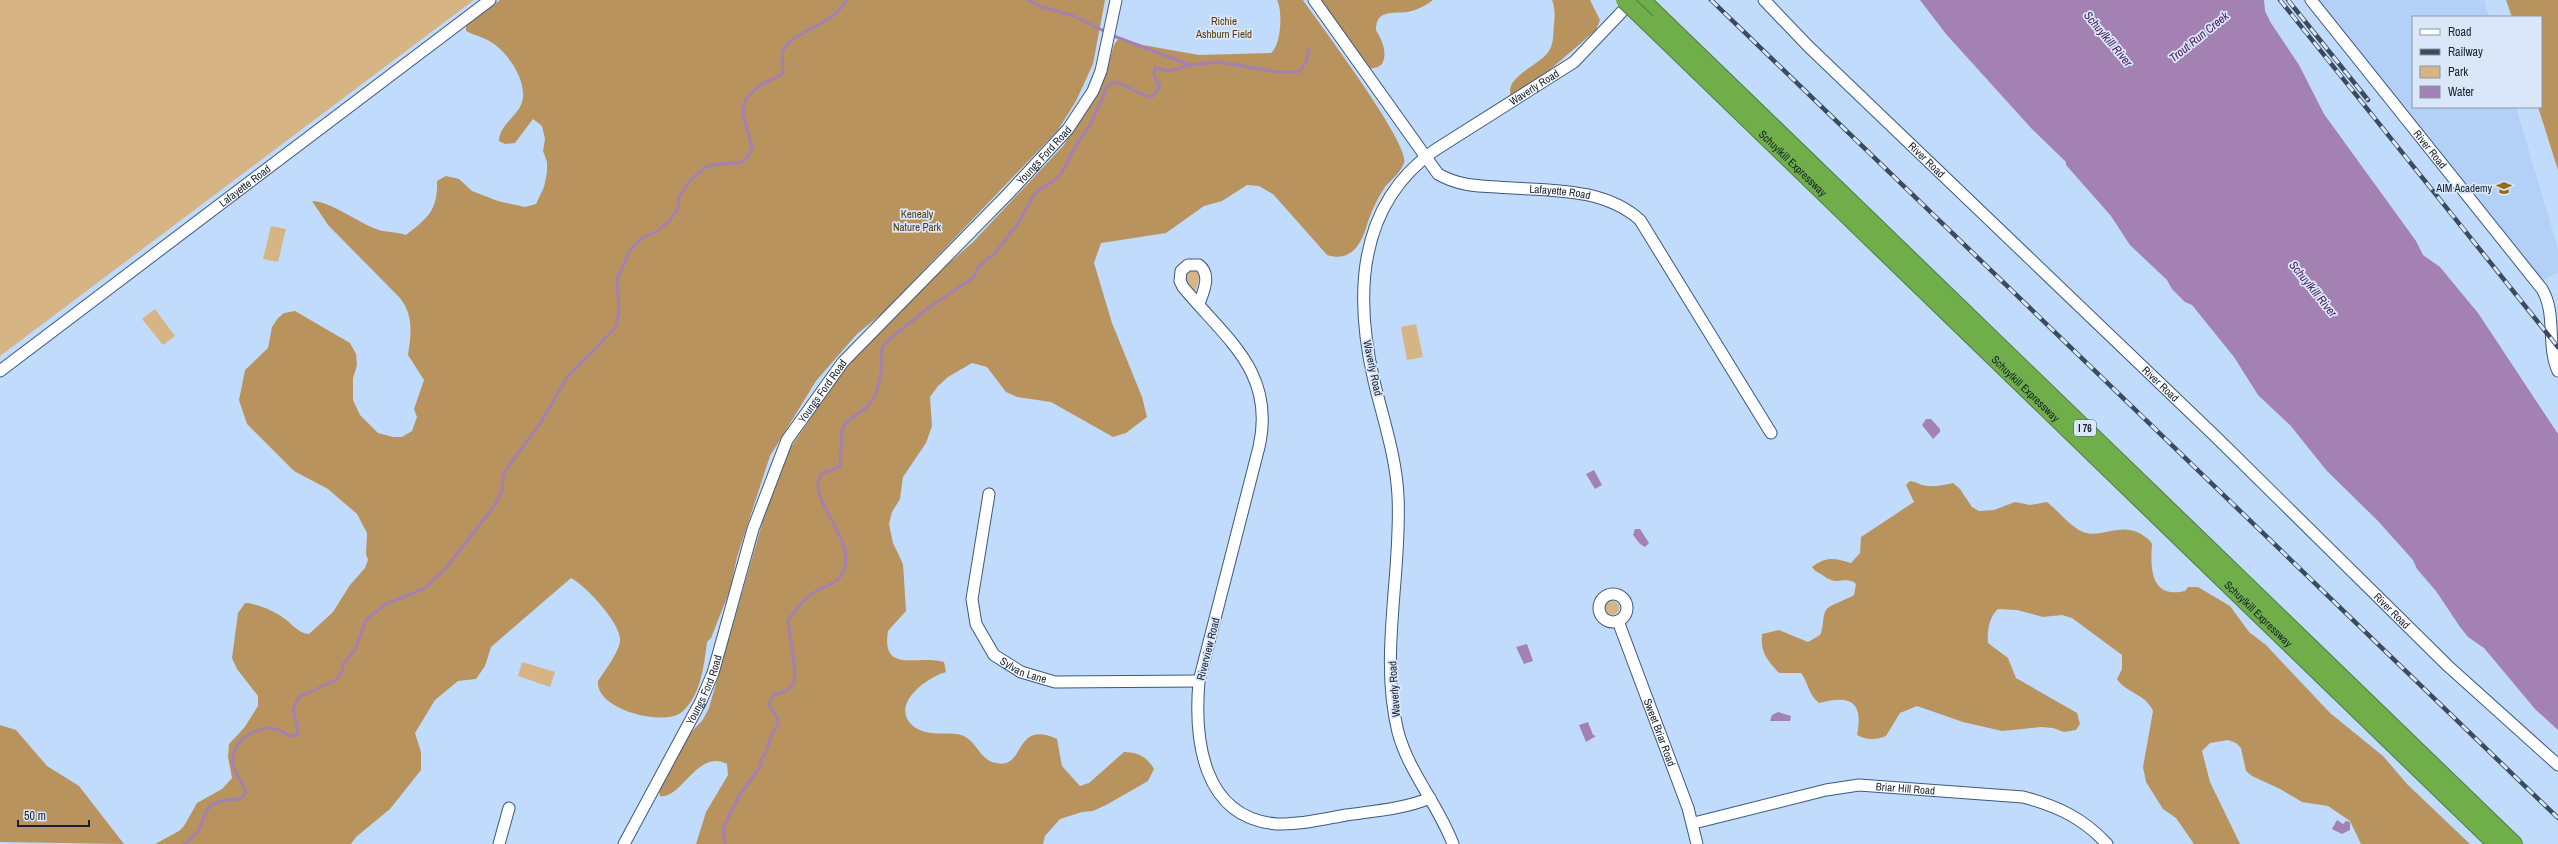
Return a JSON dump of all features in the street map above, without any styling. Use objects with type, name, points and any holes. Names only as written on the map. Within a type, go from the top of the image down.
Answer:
[{"type":"highway","name":"Schuylkill Expressway","points":[[1624,0],[1651,17],[2514,844]]},
{"type":"highway","name":"Schuylkill Expressway","points":[[1642,0],[1651,17],[2496,844]]},
{"type":"street","name":"Lafayette Road","points":[[0,371],[490,0]]},
{"type":"street","name":"Youngs Ford Road","points":[[624,844],[701,702],[713,673],[753,529],[787,440],[843,362],[993,210],[1068,129],[1098,80],[1116,0]]},
{"type":"street","name":"Lafayette Road","points":[[1314,0],[1424,158],[1438,174],[1458,183],[1591,195],[1615,202],[1634,214],[1645,227],[1665,258],[1771,433]]},
{"type":"street","name":"Waverly Road","points":[[1453,844],[1407,757],[1394,711],[1392,673],[1398,489],[1391,444],[1369,354],[1363,290],[1366,258],[1380,214],[1397,186],[1424,158],[1574,62],[1633,0]]},
{"type":"street","name":"River Road","points":[[1764,0],[1813,51],[1992,220],[2448,666],[2558,765]]},
{"type":"street","name":"River Road","points":[[2311,0],[2542,289],[2549,302],[2550,346],[2558,371]]},
{"type":"street","name":"Riverview Road","points":[[1199,304],[1252,371],[1261,391],[1264,412],[1259,447],[1200,681],[1199,728],[1206,770],[1210,781],[1228,802],[1249,816],[1276,824],[1294,823],[1411,805],[1430,798]]},
{"type":"street","name":"Sylvan Lane","points":[[989,494],[972,599],[976,624],[994,655],[1020,672],[1055,682],[1200,681]]},
{"type":"street","name":"Sweet Briar Road","points":[[1618,621],[1694,823],[1697,844]]},
{"type":"street","name":"Briar Hill Road","points":[[1694,823],[1839,787],[1879,784],[2023,797],[2042,802],[2064,810],[2080,820],[2107,844]]},
{"type":"street","points":[[499,844],[509,808]]},
{"type":"shaded area","name":"AIM Academy","points":[[2318,0],[2484,0],[2489,16],[2412,16],[2412,108],[2516,108],[2558,249],[2558,272],[2542,281]]},
{"type":"green space","points":[[0,0],[474,0],[0,356]]},
{"type":"green space","name":"Kenealy Nature Park","points":[[500,0],[1105,0],[1093,64],[1076,101],[1058,130],[883,313],[857,334],[816,381],[770,456],[737,557],[730,590],[711,638],[707,642],[703,670],[694,698],[682,712],[673,716],[661,718],[647,716],[632,713],[619,708],[607,700],[600,691],[598,681],[617,651],[620,641],[619,634],[609,615],[602,606],[585,588],[571,578],[491,647],[485,666],[476,679],[458,681],[435,700],[415,733],[421,752],[421,770],[390,809],[356,837],[351,844],[155,844],[179,831],[184,826],[197,803],[222,789],[232,778],[228,757],[229,744],[244,728],[258,706],[258,696],[237,669],[232,658],[238,613],[245,603],[258,605],[273,611],[300,631],[309,634],[333,612],[350,585],[365,568],[368,560],[366,554],[367,533],[357,514],[328,489],[294,471],[247,424],[239,400],[245,370],[268,348],[272,327],[278,318],[284,313],[295,311],[350,343],[356,354],[357,365],[353,378],[353,400],[360,415],[378,433],[393,437],[402,437],[412,431],[417,417],[414,409],[424,380],[408,355],[410,325],[408,312],[400,298],[328,225],[312,201],[336,208],[376,229],[406,235],[426,218],[436,199],[437,181],[446,176],[459,179],[472,191],[498,201],[525,207],[536,204],[544,187],[547,162],[543,151],[545,139],[542,126],[533,119],[515,143],[505,144],[499,141],[501,131],[520,107],[523,99],[523,91],[518,73],[507,56],[494,44],[484,38],[466,31],[466,24]]},
{"type":"green space","points":[[1277,0],[1303,0],[1379,109],[1402,152],[1404,163],[1403,166],[1379,196],[1364,235],[1357,247],[1347,255],[1335,257],[1327,255],[1273,194],[1259,186],[1247,185],[1222,201],[1204,206],[1166,233],[1101,243],[1094,263],[1112,323],[1142,397],[1147,417],[1126,433],[1113,437],[1051,402],[1017,397],[1006,392],[987,367],[972,363],[948,377],[938,386],[930,397],[932,426],[926,443],[903,477],[900,499],[892,512],[889,524],[893,543],[903,564],[906,611],[888,631],[887,645],[890,653],[896,658],[904,660],[934,660],[944,662],[946,672],[930,679],[914,692],[906,708],[906,716],[911,724],[922,731],[929,733],[961,735],[971,741],[986,758],[996,763],[1005,763],[1012,759],[1026,740],[1033,735],[1043,735],[1057,739],[1062,766],[1080,786],[1089,783],[1124,752],[1134,753],[1145,758],[1154,769],[1148,781],[1093,811],[1082,812],[1060,819],[1045,836],[1043,844],[696,844],[706,812],[728,775],[727,764],[717,761],[707,763],[699,768],[668,795],[660,796],[659,791],[689,734],[702,721],[709,708],[761,527],[780,469],[790,448],[842,373],[868,342],[886,327],[939,272],[973,242],[1064,145],[1102,84],[1114,45],[1119,38],[1143,45],[1199,55],[1271,53],[1277,43],[1280,28],[1280,12]]},
{"type":"green space","points":[[1321,0],[1433,0],[1414,10],[1386,14],[1379,19],[1376,30],[1384,47],[1384,60],[1378,67],[1369,69]]},
{"type":"green space","points":[[1552,0],[1590,0],[1600,20],[1596,30],[1524,92],[1511,96],[1510,89],[1513,82],[1546,55],[1550,49],[1553,37],[1555,15]]},
{"type":"green space","points":[[2506,0],[2558,0],[2558,170],[2538,108],[2542,108],[2542,16],[2512,16]]},
{"type":"green space","points":[[271,226],[286,229],[278,262],[263,259]]},
{"type":"green space","points":[[1190,270],[1196,270],[1200,276],[1196,290],[1192,290],[1186,282],[1185,274]]},
{"type":"green space","points":[[155,309],[175,336],[163,345],[142,319]]},
{"type":"green space","points":[[1416,324],[1423,357],[1407,360],[1401,327]]},
{"type":"green space","points":[[1910,481],[1924,486],[1938,486],[1953,483],[1960,489],[1972,507],[1979,511],[1994,510],[2015,502],[2030,505],[2047,502],[2078,530],[2083,532],[2097,534],[2125,530],[2141,534],[2149,539],[2152,544],[2151,554],[2153,572],[2155,580],[2159,586],[2165,591],[2174,592],[2185,591],[2188,587],[2198,587],[2230,606],[2249,632],[2266,645],[2330,713],[2383,756],[2407,784],[2470,844],[2361,844],[2350,821],[2328,806],[2302,802],[2280,789],[2252,776],[2246,771],[2241,748],[2236,743],[2228,740],[2210,743],[2202,751],[2210,782],[2240,844],[2194,844],[2176,818],[2163,809],[2146,782],[2143,767],[2153,711],[2146,701],[2125,688],[2117,679],[2122,669],[2122,655],[2072,618],[2062,615],[2043,617],[2017,610],[1998,609],[1992,616],[1989,624],[1988,643],[2008,658],[2016,678],[2077,713],[2080,724],[2076,730],[2064,732],[2053,728],[2041,727],[2002,731],[1963,722],[1917,706],[1900,713],[1886,736],[1871,739],[1857,735],[1859,723],[1856,707],[1846,700],[1819,703],[1815,700],[1801,673],[1779,673],[1763,651],[1762,634],[1779,630],[1808,642],[1820,635],[1826,610],[1854,595],[1856,584],[1849,580],[1834,581],[1816,571],[1812,567],[1817,563],[1831,559],[1851,563],[1860,553],[1861,537],[1914,502],[1906,485]]},
{"type":"green space","points":[[1609,601],[1615,601],[1619,605],[1619,611],[1615,615],[1609,615],[1605,611],[1605,605]]},
{"type":"green space","points":[[522,662],[555,672],[550,687],[518,676]]},
{"type":"green space","points":[[0,725],[16,730],[47,766],[79,786],[124,844],[0,842]]},
{"type":"water","points":[[1920,0],[2264,0],[2265,11],[2271,23],[2299,65],[2324,114],[2416,241],[2423,255],[2440,267],[2478,313],[2558,434],[2558,730],[2535,709],[2484,648],[2468,637],[2436,591],[2417,569],[2413,560],[2378,521],[2327,471],[2290,425],[2258,395],[2234,357],[2192,305],[2185,302],[2172,289],[2167,280],[2130,245],[2111,216],[2066,165],[2066,162],[2031,128],[1946,34]]},
{"type":"water","points":[[1926,419],[1931,419],[1940,429],[1940,432],[1933,439],[1922,425]]},
{"type":"water","points":[[1594,470],[1602,485],[1595,489],[1586,474]]},
{"type":"water","points":[[1635,529],[1640,529],[1649,543],[1645,547],[1640,544],[1633,535]]},
{"type":"water","points":[[1527,644],[1533,661],[1524,664],[1516,647]]},
{"type":"water","points":[[1778,712],[1791,716],[1790,721],[1770,721],[1772,715]]},
{"type":"water","points":[[1588,722],[1593,735],[1596,736],[1586,742],[1579,725]]},
{"type":"water","points":[[2337,820],[2343,824],[2346,821],[2350,822],[2350,830],[2342,834],[2332,829]]},
{"type":"waterway","points":[[184,844],[194,836],[199,829],[208,808],[224,800],[240,799],[246,793],[233,765],[234,755],[244,738],[252,732],[271,728],[289,736],[297,735],[298,729],[293,709],[299,697],[336,680],[342,672],[343,664],[355,650],[366,620],[384,605],[425,588],[447,567],[495,505],[502,490],[503,474],[541,422],[568,376],[616,327],[619,312],[617,279],[630,250],[641,239],[659,230],[670,220],[678,208],[679,197],[688,183],[698,173],[706,167],[718,164],[739,163],[746,159],[752,149],[743,114],[743,107],[746,100],[751,93],[761,85],[783,73],[782,53],[787,44],[794,38],[832,17],[846,0]]},
{"type":"waterway","points":[[1028,0],[1040,6],[1074,16],[1106,32]]},
{"type":"waterway","points":[[1111,35],[1190,65]]},
{"type":"waterway","points":[[725,844],[723,828],[739,796],[761,766],[761,760],[764,756],[772,733],[778,725],[778,719],[769,705],[773,695],[786,691],[794,683],[795,671],[788,620],[805,599],[821,588],[834,583],[839,579],[845,564],[845,553],[842,541],[819,494],[818,483],[822,473],[840,467],[842,431],[845,423],[867,407],[876,394],[882,368],[881,353],[884,344],[927,309],[974,277],[978,267],[996,252],[1018,223],[1035,193],[1058,178],[1075,147],[1091,123],[1107,87],[1114,82],[1124,85],[1142,95],[1152,97],[1160,86],[1154,75],[1155,68],[1170,71],[1190,65],[1219,62],[1277,72],[1299,72],[1306,62],[1309,49]]},
{"type":"railway","points":[[1711,0],[2558,818]]},
{"type":"railway","points":[[2280,0],[2558,347]]},
{"type":"railway","points":[[2288,0],[2368,100]]},
{"type":"place","name":"AIM Academy","points":[[2504,188]]},
{"type":"park label","name":"Richie Ashburn Field","points":[[1224,27]]},
{"type":"water label","name":"Trout Run Creek","points":[[2199,37]]},
{"type":"water label","name":"Schuylkill River","points":[[2108,39]]},
{"type":"water label","name":"Schuylkill River","points":[[2313,289]]}]
